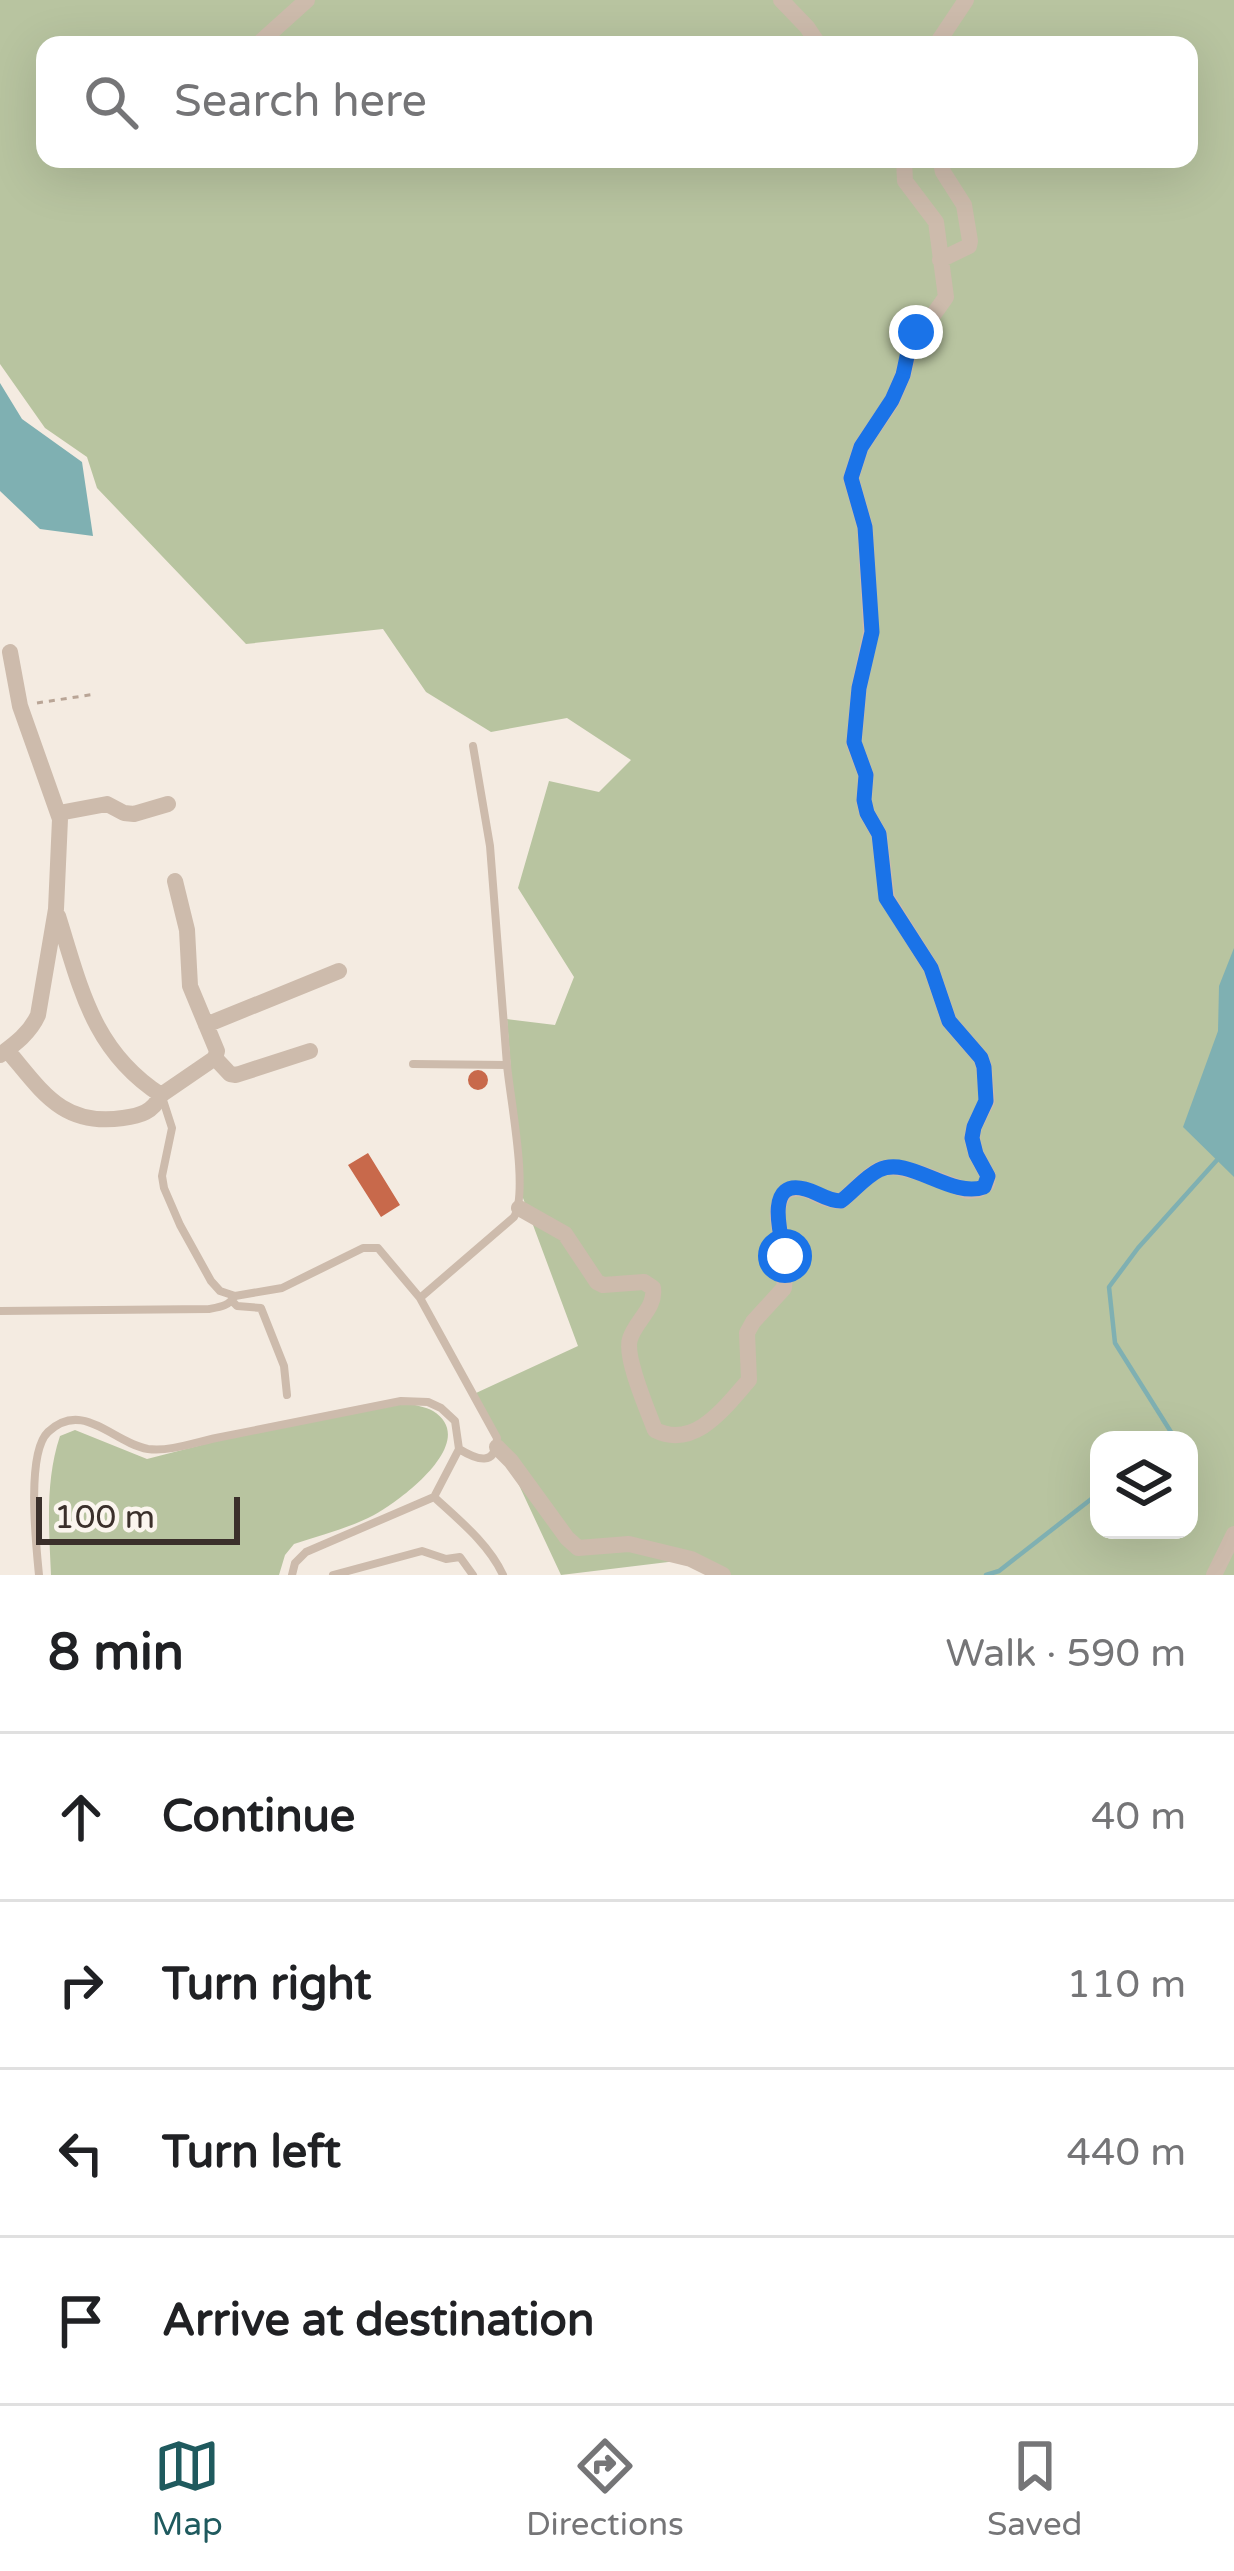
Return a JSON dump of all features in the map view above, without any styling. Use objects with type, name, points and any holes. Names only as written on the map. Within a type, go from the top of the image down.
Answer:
[{"type":"street","points":[[267,36],[307,0]]},
{"type":"street","points":[[781,0],[812,36]]},
{"type":"street","points":[[942,36],[965,0]]},
{"type":"street","points":[[519,1208],[565,1234],[603,1286],[647,1283],[652,1288],[653,1299],[631,1338],[629,1354],[656,1430],[685,1436],[698,1431],[749,1379],[747,1333],[784,1288],[785,1256],[777,1211],[786,1191],[802,1188],[841,1201],[887,1167],[968,1191],[987,1184],[972,1138],[986,1101],[984,1067],[949,1021],[931,968],[886,898],[879,834],[867,813],[866,775],[854,742],[859,688],[872,632],[865,527],[851,478],[861,447],[903,375],[913,335],[946,297],[936,222],[905,181],[904,168]]},
{"type":"street","points":[[940,260],[970,242],[964,205],[942,168]]},
{"type":"street","points":[[10,652],[20,706],[59,813],[61,832],[56,909],[38,1015],[4,1053],[70,1114],[83,1119],[118,1119],[147,1112],[161,1095],[215,1058],[217,1051],[190,986],[188,930],[175,881]]},
{"type":"street","points":[[59,813],[107,804],[134,814],[168,804]]},
{"type":"street","points":[[56,909],[100,1035],[127,1070],[161,1095]]},
{"type":"street","points":[[206,1025],[338,971]]},
{"type":"street","points":[[215,1058],[236,1075],[310,1051]]},
{"type":"street","points":[[497,1447],[578,1548],[628,1544],[691,1559],[717,1574]]},
{"type":"street","points":[[1214,1575],[1234,1534]]},
{"type":"lane","points":[[420,1298],[500,1231],[519,1208],[489,836],[473,746]]},
{"type":"lane","points":[[413,1064],[507,1065]]},
{"type":"lane","points":[[161,1095],[172,1128],[164,1188],[211,1281],[237,1306],[261,1308],[284,1366],[287,1395]]},
{"type":"lane","points":[[0,1311],[209,1309],[233,1298],[282,1288],[373,1246],[420,1298],[497,1438],[491,1456],[480,1459],[459,1449]]},
{"type":"lane","points":[[39,1575],[37,1449],[50,1430],[72,1419],[86,1420],[152,1449],[414,1400],[450,1414],[458,1430],[459,1449],[434,1497],[306,1552],[295,1563],[292,1575]]},
{"type":"lane","points":[[434,1497],[467,1527],[503,1575]]},
{"type":"lane","points":[[333,1575],[426,1551],[446,1559],[460,1557],[473,1575]]},
{"type":"path","points":[[20,706],[96,694]]},
{"type":"green space","points":[[0,0],[1234,0],[1234,1575],[722,1575],[693,1559],[561,1575],[476,1393],[578,1346],[520,1190],[507,1019],[555,1025],[574,977],[518,888],[549,781],[599,792],[631,760],[567,718],[491,732],[426,692],[383,629],[246,644],[97,488],[87,457],[45,428],[0,364]]},
{"type":"green space","points":[[406,1403],[433,1411],[445,1424],[448,1438],[431,1469],[374,1515],[294,1544],[279,1575],[51,1575],[50,1487],[60,1436],[75,1430],[147,1459],[338,1410]]},
{"type":"water","points":[[0,383],[22,419],[82,462],[93,536],[40,529],[0,491]]},
{"type":"water","points":[[1234,948],[1234,1177],[1183,1127],[1218,1031],[1219,986]]},
{"type":"building","points":[[478,1070],[488,1080],[478,1090],[468,1080]]},
{"type":"building","points":[[368,1153],[400,1205],[381,1217],[348,1165]]},
{"type":"waterway","points":[[1170,1431],[1115,1343],[1109,1287],[1217,1160]]},
{"type":"waterway","points":[[986,1575],[999,1571],[1090,1500]]},
{"type":"route","points":[[785,1256],[778,1202],[794,1188],[841,1201],[887,1167],[968,1191],[987,1184],[972,1138],[988,1093],[984,1067],[949,1021],[931,968],[886,898],[879,834],[867,813],[866,775],[854,742],[859,688],[872,632],[865,527],[851,478],[861,447],[892,400],[916,332]]}]
